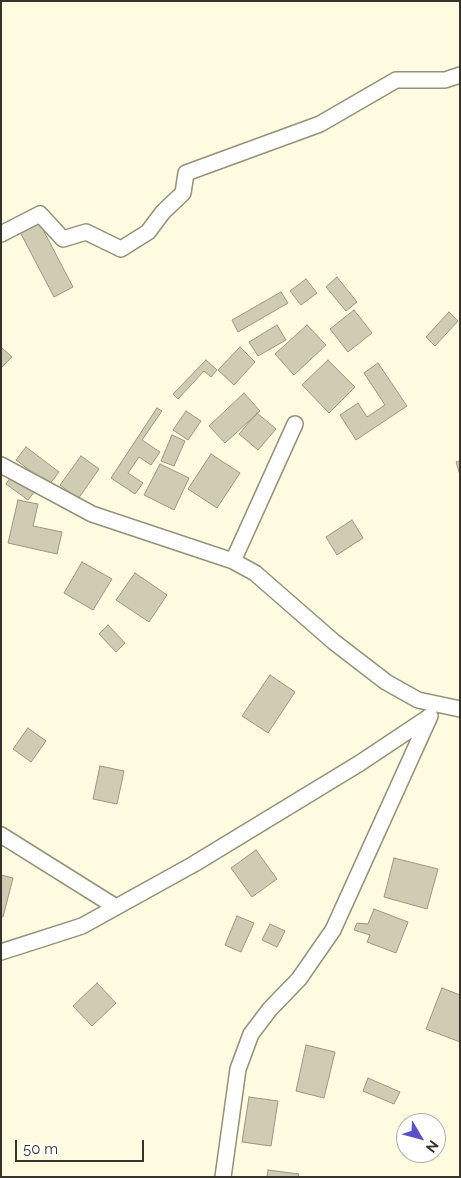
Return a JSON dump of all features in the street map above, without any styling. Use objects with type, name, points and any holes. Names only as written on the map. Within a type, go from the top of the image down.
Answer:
[{"type":"street","points":[[1,234],[40,214],[63,239],[86,232],[121,250],[148,232],[163,212],[183,193],[186,173],[320,124],[396,80],[445,80],[460,75]]},
{"type":"street","points":[[233,561],[295,424]]},
{"type":"street","points":[[1,464],[92,514],[233,561],[255,573],[334,642],[386,682],[418,700],[453,707]]},
{"type":"street","points":[[1,952],[82,926],[202,859],[360,763],[430,716],[453,707]]},
{"type":"street","points":[[223,1177],[238,1069],[251,1034],[270,1009],[299,979],[333,930],[430,716]]},
{"type":"street","points":[[1,835],[116,907]]},
{"type":"building","points":[[39,222],[73,287],[54,297],[20,232]]},
{"type":"building","points":[[337,277],[357,302],[346,311],[326,287]]},
{"type":"building","points":[[306,279],[317,293],[301,305],[290,291]]},
{"type":"building","points":[[281,292],[288,303],[238,332],[232,320]]},
{"type":"building","points":[[354,310],[372,333],[348,352],[330,329]]},
{"type":"building","points":[[449,312],[458,321],[435,346],[426,337]]},
{"type":"building","points":[[277,325],[286,340],[258,356],[249,342]]},
{"type":"building","points":[[307,325],[326,345],[294,375],[275,354]]},
{"type":"building","points":[[1,347],[12,357],[1,368]]},
{"type":"building","points":[[240,347],[255,362],[234,385],[218,370]]},
{"type":"building","points":[[206,360],[217,370],[211,377],[204,371],[178,399],[173,394]]},
{"type":"building","points":[[328,360],[355,387],[329,413],[302,385]]},
{"type":"building","points":[[378,363],[407,406],[356,440],[340,415],[358,403],[367,417],[385,405],[364,373]]},
{"type":"building","points":[[244,393],[260,411],[225,443],[209,426]]},
{"type":"building","points":[[157,408],[162,411],[142,440],[160,452],[151,465],[139,457],[128,473],[143,483],[135,494],[111,478]]},
{"type":"building","points":[[186,411],[201,421],[188,440],[173,430]]},
{"type":"building","points":[[257,413],[276,429],[258,450],[239,434]]},
{"type":"building","points":[[172,435],[185,441],[174,466],[161,461]]},
{"type":"building","points":[[26,447],[59,472],[49,485],[16,460]]},
{"type":"building","points":[[211,454],[240,473],[217,508],[188,489]]},
{"type":"building","points":[[81,456],[99,469],[78,499],[60,485]]},
{"type":"building","points":[[460,461],[460,475],[456,462]]},
{"type":"building","points":[[160,464],[189,478],[174,510],[144,495]]},
{"type":"building","points":[[12,475],[35,491],[28,500],[6,484]]},
{"type":"building","points":[[18,500],[38,504],[33,526],[62,532],[57,554],[8,543]]},
{"type":"building","points":[[352,520],[363,538],[337,555],[326,537]]},
{"type":"building","points":[[82,562],[112,579],[93,610],[64,593]]},
{"type":"building","points":[[135,573],[167,595],[149,622],[116,600]]},
{"type":"building","points":[[108,625],[125,643],[116,652],[99,634]]},
{"type":"building","points":[[270,675],[295,692],[268,733],[242,716]]},
{"type":"building","points":[[28,728],[46,741],[31,762],[13,749]]},
{"type":"building","points":[[100,766],[124,771],[117,804],[93,799]]},
{"type":"building","points":[[256,850],[277,879],[252,897],[231,868]]},
{"type":"building","points":[[394,858],[438,869],[427,909],[384,897]]},
{"type":"building","points":[[1,875],[13,878],[3,917],[1,916]]},
{"type":"building","points":[[374,909],[408,922],[396,953],[367,942],[370,935],[354,930],[357,923],[368,924]]},
{"type":"building","points":[[237,916],[254,923],[241,952],[225,945]]},
{"type":"building","points":[[270,924],[285,931],[277,947],[262,940]]},
{"type":"building","points":[[97,983],[116,1003],[92,1026],[73,1006]]},
{"type":"building","points":[[442,988],[460,995],[460,1042],[426,1029]]},
{"type":"building","points":[[306,1045],[335,1052],[324,1098],[296,1091]]},
{"type":"building","points":[[368,1078],[400,1092],[394,1104],[363,1091]]},
{"type":"building","points":[[249,1097],[278,1101],[271,1146],[242,1142]]},
{"type":"building","points":[[268,1170],[299,1174],[298,1177],[267,1177]]}]
